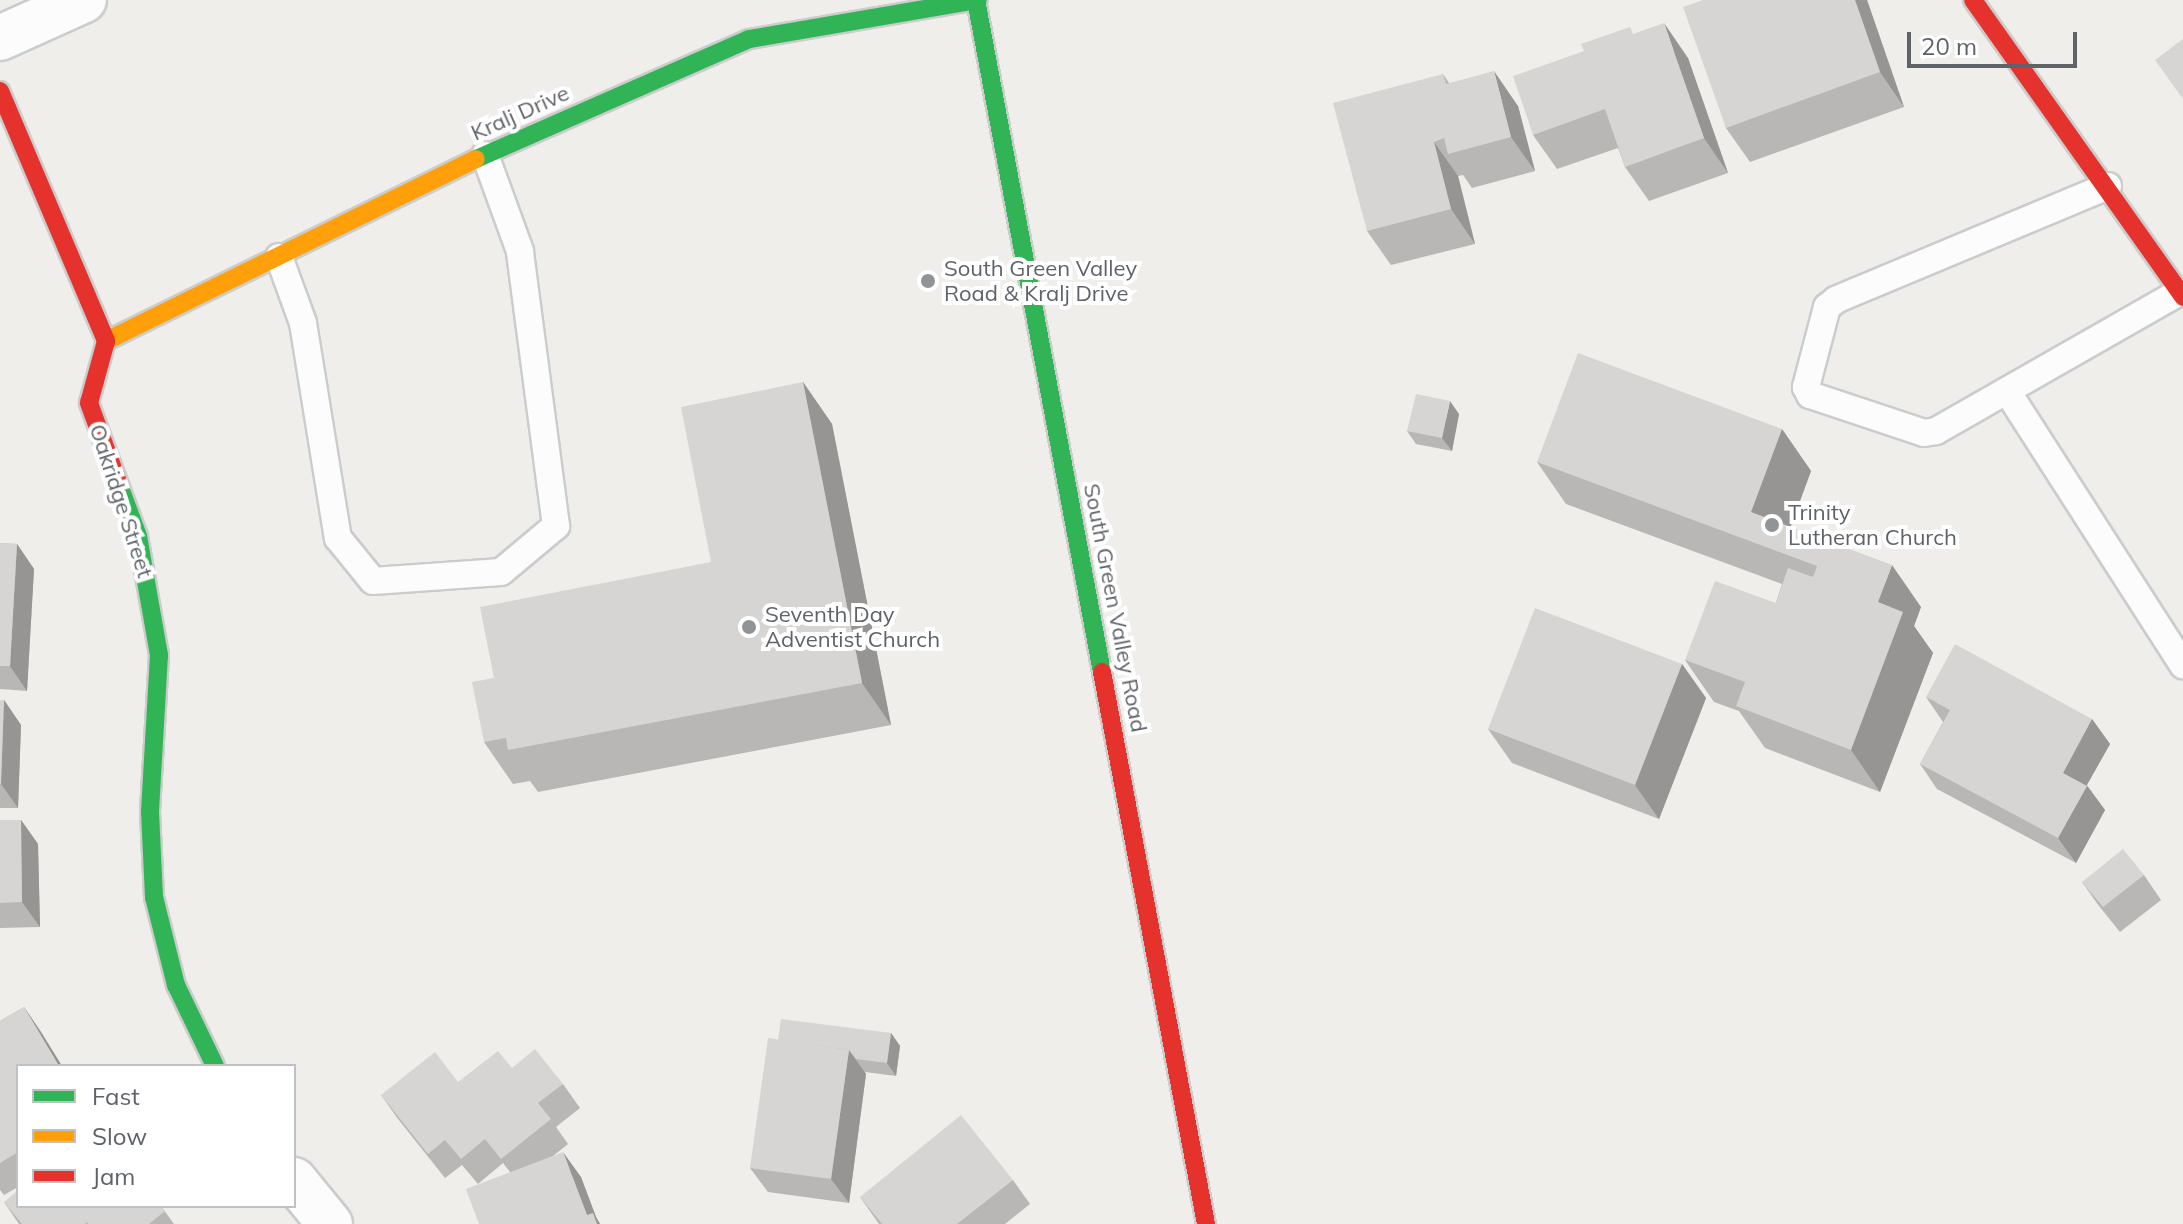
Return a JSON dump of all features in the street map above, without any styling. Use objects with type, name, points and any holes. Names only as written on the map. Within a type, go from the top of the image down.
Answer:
[{"type":"street","points":[[0,38],[84,0]]},
{"type":"street","name":"Kralj Drive","points":[[106,341],[485,155],[749,39],[977,0]]},
{"type":"street","name":"South Green Valley Road","points":[[977,0],[1206,1224]]},
{"type":"street","points":[[1973,0],[2108,186],[2181,295]]},
{"type":"street","points":[[0,91],[106,341]]},
{"type":"street","name":"Oakridge Street","points":[[106,341],[89,403],[138,536],[159,655],[150,812],[154,897],[176,985],[214,1064]]},
{"type":"street","points":[[296,1182],[330,1224]]},
{"type":"lane","points":[[279,257],[303,323],[338,538],[373,581],[501,572],[556,526],[520,251],[485,155]]},
{"type":"lane","points":[[2108,186],[1836,300],[1827,307],[1806,387],[1810,395],[1924,433],[2181,295]]},
{"type":"lane","points":[[2007,391],[2183,665]]},
{"type":"building","points":[[1703,0],[1855,0],[1880,72],[1726,128],[1683,7]]},
{"type":"building","points":[[1664,23],[1704,138],[1625,167],[1605,109],[1533,135],[1513,76],[1584,51],[1581,44],[1630,27],[1633,34]]},
{"type":"building","points":[[2183,39],[2183,99],[2155,60]]},
{"type":"building","points":[[1494,71],[1511,137],[1448,154],[1444,138],[1434,142],[1451,209],[1367,231],[1333,103],[1443,74],[1446,84]]},
{"type":"building","points":[[1578,353],[1782,429],[1751,512],[1892,565],[1878,602],[1903,612],[1851,750],[1736,706],[1745,682],[1685,660],[1715,581],[1776,603],[1788,568],[1813,577],[1817,566],[1537,462]]},
{"type":"building","name":"Seventh Day Adventist Church","points":[[803,382],[862,683],[508,750],[506,738],[484,742],[472,682],[494,678],[480,607],[711,562],[681,407]]},
{"type":"building","points":[[1416,394],[1450,401],[1442,438],[1407,431]]},
{"type":"building","points":[[0,543],[17,544],[10,666],[0,666]]},
{"type":"building","points":[[1535,608],[1682,664],[1635,785],[1488,729]]},
{"type":"building","points":[[1955,644],[2092,719],[2063,773],[2087,786],[2058,838],[1920,764],[1950,710],[1926,697]]},
{"type":"building","points":[[0,700],[4,700],[1,784],[0,784]]},
{"type":"building","points":[[0,820],[21,820],[22,902],[0,903]]},
{"type":"building","points":[[2123,849],[2144,875],[2103,907],[2082,882]]},
{"type":"building","points":[[24,1007],[58,1064],[16,1064],[16,1153],[0,1163],[0,1021]]},
{"type":"building","points":[[781,1019],[891,1033],[887,1063],[856,1059],[849,1050],[778,1040]]},
{"type":"building","points":[[768,1038],[849,1050],[831,1179],[750,1168]]},
{"type":"building","points":[[535,1049],[563,1084],[538,1103],[551,1119],[501,1159],[485,1139],[461,1159],[445,1140],[428,1154],[381,1095],[435,1052],[458,1082],[498,1051],[512,1068]]},
{"type":"building","points":[[961,1115],[1013,1180],[957,1224],[882,1224],[860,1197]]},
{"type":"building","points":[[563,1152],[587,1215],[593,1213],[597,1224],[479,1224],[466,1189]]},
{"type":"building","points":[[16,1192],[16,1208],[163,1208],[165,1211],[149,1224],[22,1224],[4,1202]]},
{"type":"traffic: fast","points":[[976,0],[1102,672]]},
{"type":"traffic: fast","points":[[476,159],[749,39],[978,0]]},
{"type":"traffic: fast","points":[[119,485],[138,536],[159,655],[150,812],[154,897],[176,985],[214,1064]]},
{"type":"traffic: slow","points":[[106,341],[476,159]]},
{"type":"traffic: jam","points":[[1973,0],[2183,297]]},
{"type":"traffic: jam","points":[[0,91],[106,341],[89,403],[119,485]]},
{"type":"traffic: jam","points":[[1102,672],[1206,1224]]},
{"type":"place","name":"South Green Valley Road & Kralj Drive","points":[[928,281]]},
{"type":"place","name":"Trinity Lutheran Church","points":[[1772,525]]},
{"type":"place","name":"Seventh Day Adventist Church","points":[[749,627]]}]
